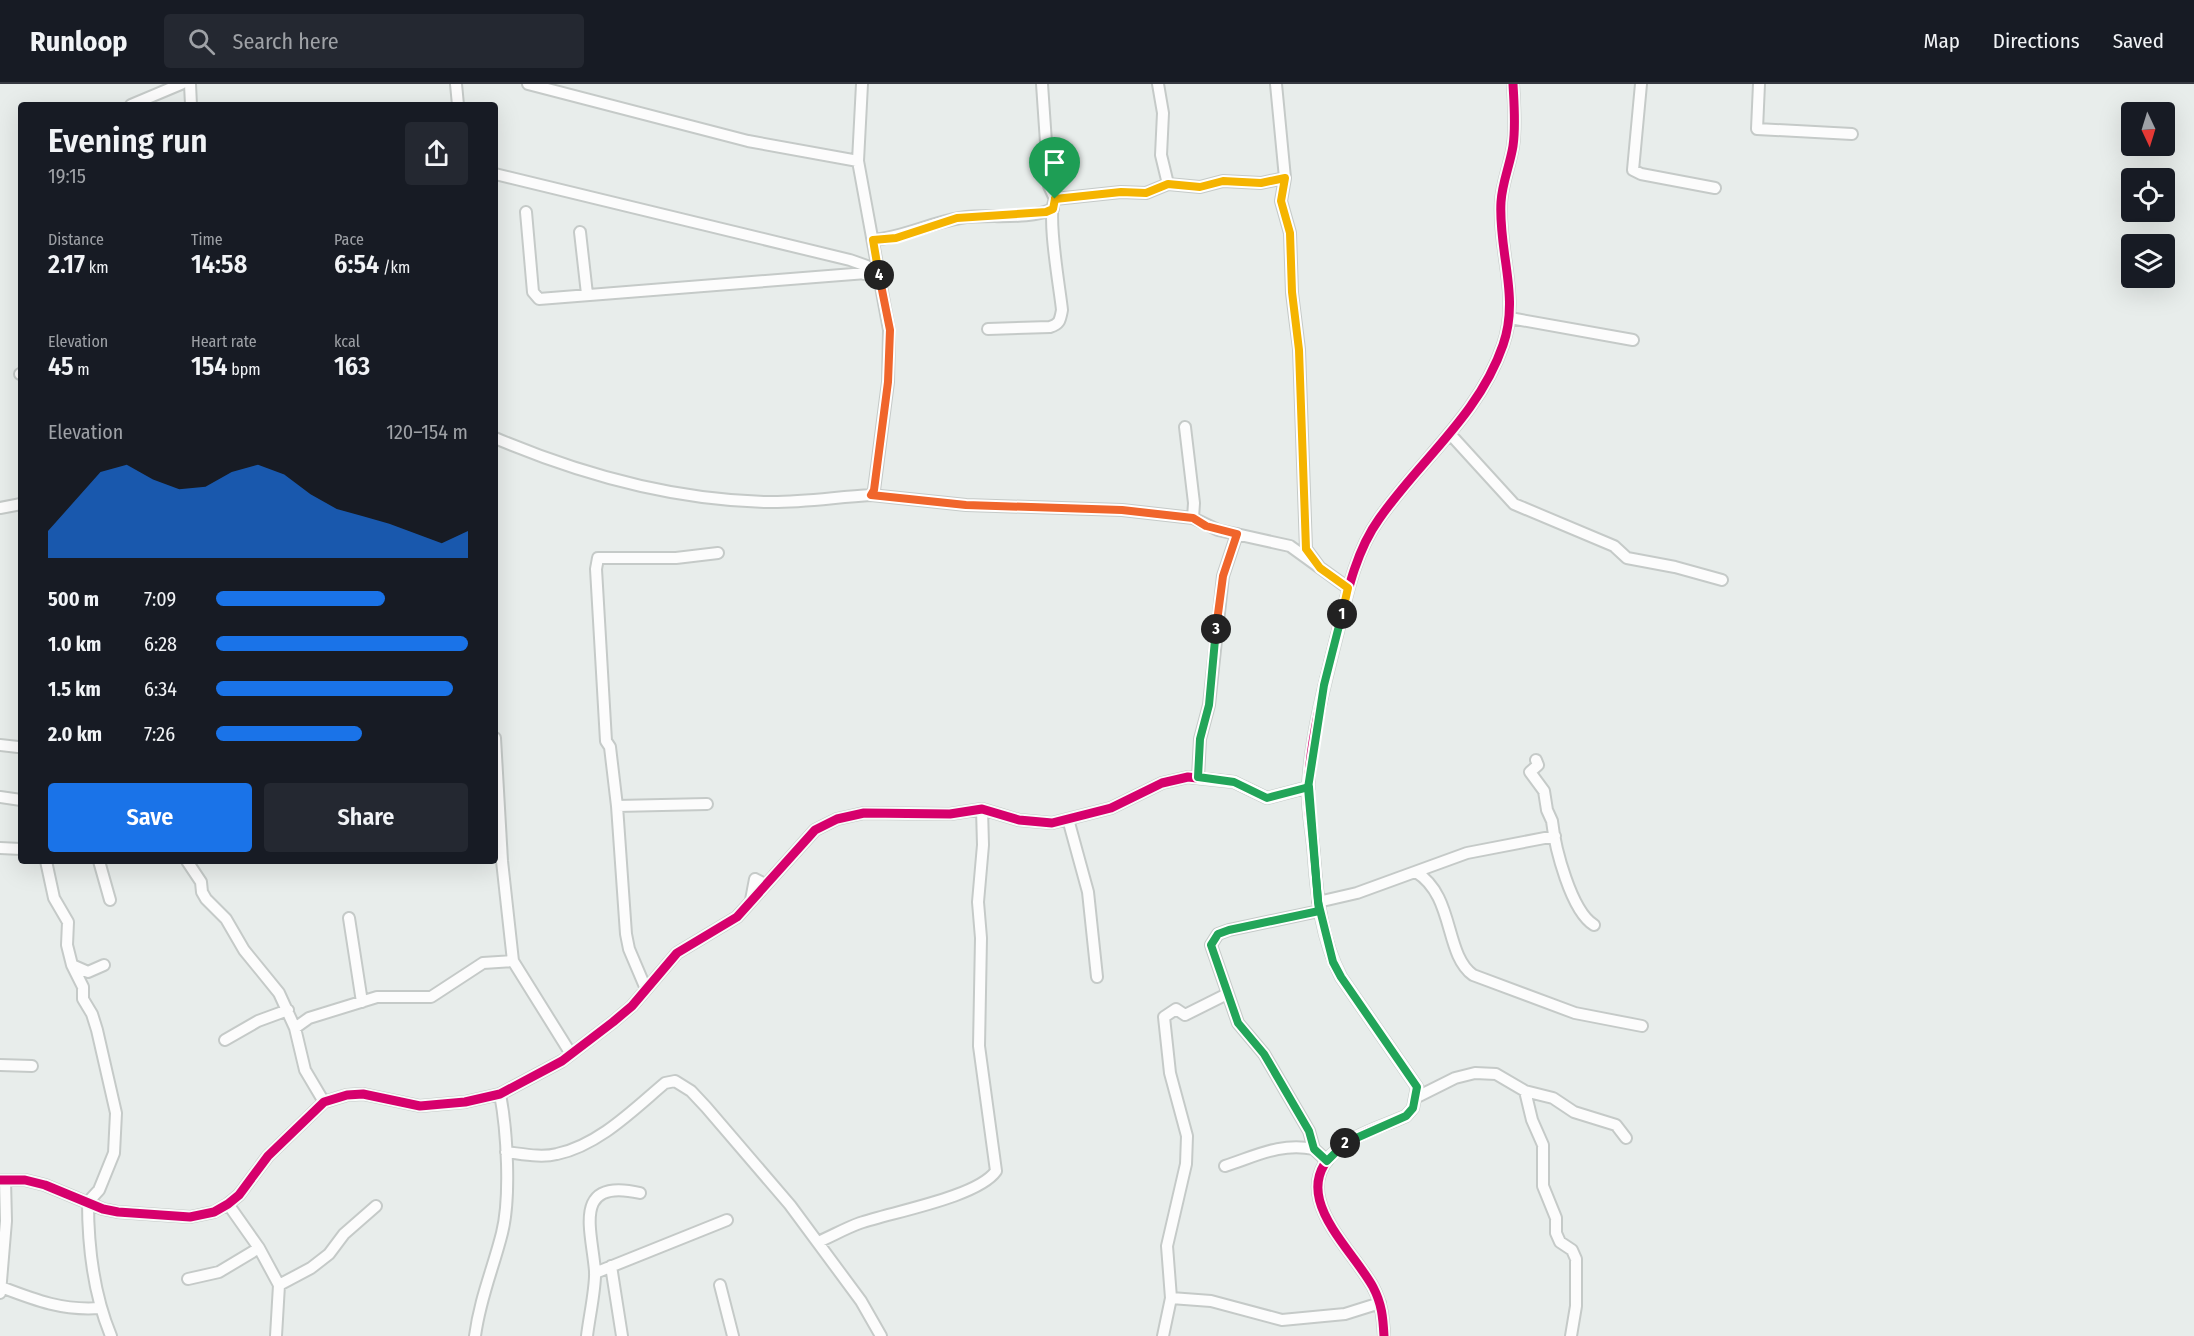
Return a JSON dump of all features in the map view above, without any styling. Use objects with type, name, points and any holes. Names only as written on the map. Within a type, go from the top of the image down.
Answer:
[{"type":"street","points":[[138,102],[181,84]]},
{"type":"street","points":[[190,84],[191,102]]},
{"type":"street","points":[[456,84],[458,102]]},
{"type":"street","points":[[528,84],[732,137],[858,161]]},
{"type":"street","points":[[862,84],[858,161],[890,330],[888,382],[874,490],[871,495]]},
{"type":"street","points":[[988,329],[1050,327],[1060,320],[1062,310],[1053,234],[1054,204],[1049,186],[1042,84]]},
{"type":"street","points":[[1158,84],[1163,113],[1161,155],[1168,184]]},
{"type":"street","points":[[1276,84],[1285,178],[1281,201],[1290,233],[1292,292],[1299,350],[1306,549],[1320,568]]},
{"type":"street","points":[[1384,1336],[1380,1303],[1372,1285],[1324,1215],[1319,1202],[1319,1185],[1327,1161],[1345,1143],[1406,1116],[1413,1108],[1417,1097],[1417,1087],[1333,962],[1318,906],[1309,787],[1311,754],[1324,685],[1348,588],[1360,555],[1378,519],[1451,435],[1481,393],[1503,345],[1510,318],[1509,272],[1501,226],[1501,201],[1513,146],[1513,84]]},
{"type":"street","points":[[1641,84],[1633,170],[1641,174],[1715,188]]},
{"type":"street","points":[[1759,84],[1757,129],[1852,134]]},
{"type":"street","points":[[498,175],[850,260],[867,266],[864,274]]},
{"type":"street","points":[[873,240],[896,238],[957,218],[1035,214],[1054,204],[1121,192],[1146,193],[1168,184],[1200,187],[1223,181],[1261,183],[1285,178]]},
{"type":"street","points":[[526,212],[535,296],[549,299],[587,294],[639,293],[879,272]]},
{"type":"street","points":[[580,232],[587,294]]},
{"type":"street","points":[[1510,318],[1633,340]]},
{"type":"street","points":[[1185,427],[1194,503],[1193,518]]},
{"type":"street","points":[[1451,435],[1514,504],[1614,546],[1627,558],[1675,567],[1722,580]]},
{"type":"street","points":[[498,439],[582,470],[638,485],[705,497],[769,502],[871,495],[966,505],[1122,510],[1193,518],[1206,526],[1290,546],[1348,588]]},
{"type":"street","points":[[0,508],[18,505]]},
{"type":"street","points":[[1198,777],[1200,739],[1209,705],[1223,576],[1237,534]]},
{"type":"street","points":[[646,989],[629,949],[626,934],[617,806],[610,747],[606,741],[596,569],[598,558],[676,558],[718,553]]},
{"type":"street","points":[[0,745],[18,747]]},
{"type":"street","points":[[1536,760],[1538,765],[1530,772],[1544,791],[1576,907],[1587,921],[1594,925]]},
{"type":"street","points":[[100,1308],[75,1310],[49,1306],[0,1290],[6,1221],[3,1180],[25,1180],[45,1185],[118,1212],[190,1217],[214,1212],[239,1195],[268,1156],[324,1102],[347,1095],[363,1094],[420,1106],[465,1102],[500,1094],[571,1054],[632,1006],[677,953],[737,917],[751,900],[755,879],[765,884],[815,830],[837,819],[864,813],[950,814],[982,810],[1037,823],[1068,819],[1111,808],[1162,783],[1198,777],[1234,782],[1267,798],[1309,787]]},
{"type":"street","points":[[498,791],[502,861],[513,961],[571,1054]]},
{"type":"street","points":[[0,797],[18,800]]},
{"type":"street","points":[[617,806],[707,804]]},
{"type":"street","points":[[818,1242],[859,1223],[969,1191],[992,1177],[996,1171],[979,1046],[981,938],[978,902],[982,810]]},
{"type":"street","points":[[1068,819],[1088,892],[1096,977]]},
{"type":"street","points":[[1327,1161],[1314,1149],[1309,1131],[1264,1054],[1238,1023],[1211,945],[1218,934],[1318,906],[1467,853],[1555,836]]},
{"type":"street","points":[[0,849],[18,849]]},
{"type":"street","points":[[47,864],[54,898],[68,922],[68,945],[72,964],[83,987],[83,999],[92,1014],[97,1030],[116,1113],[114,1153],[99,1190],[88,1202],[88,1225],[100,1308],[111,1336]]},
{"type":"street","points":[[100,864],[110,900]]},
{"type":"street","points":[[189,864],[201,882],[202,892],[226,919],[244,950],[279,993],[295,1028],[305,1070],[324,1102]]},
{"type":"street","points":[[1416,872],[1426,878],[1438,896],[1463,964],[1473,975],[1575,1013],[1642,1026]]},
{"type":"street","points":[[349,918],[362,1002]]},
{"type":"street","points":[[295,1028],[309,1018],[377,997],[431,997],[483,963],[513,961]]},
{"type":"street","points":[[72,964],[88,972],[104,965]]},
{"type":"street","points":[[1163,1336],[1171,1298],[1167,1246],[1186,1164],[1186,1136],[1170,1073],[1164,1017],[1176,1009],[1185,1015],[1227,994]]},
{"type":"street","points":[[225,1040],[258,1021],[288,1010]]},
{"type":"street","points":[[0,1065],[32,1066]]},
{"type":"street","points":[[1417,1097],[1455,1078],[1475,1073],[1496,1074],[1526,1091],[1543,1094],[1574,1112],[1616,1125],[1626,1138]]},
{"type":"street","points":[[506,1152],[555,1155],[571,1150],[604,1132],[665,1083],[675,1081],[691,1091],[706,1107],[790,1205],[861,1301],[881,1336]]},
{"type":"street","points":[[1526,1091],[1532,1120],[1543,1144],[1543,1186],[1556,1218],[1556,1233],[1560,1242],[1572,1250],[1576,1258],[1575,1306],[1571,1336]]},
{"type":"street","points":[[474,1336],[480,1299],[503,1231],[506,1122],[500,1094]]},
{"type":"street","points":[[1225,1166],[1264,1150],[1284,1147],[1314,1149]]},
{"type":"street","points":[[587,1336],[596,1273],[588,1230],[590,1211],[596,1199],[607,1192],[625,1189],[640,1193]]},
{"type":"street","points":[[228,1204],[259,1248],[279,1285],[276,1336]]},
{"type":"street","points":[[279,1285],[311,1268],[328,1254],[344,1234],[376,1206]]},
{"type":"street","points":[[596,1273],[727,1220]]},
{"type":"street","points":[[188,1279],[219,1272],[259,1248]]},
{"type":"street","points":[[611,1266],[622,1336]]},
{"type":"street","points":[[596,1273],[614,1278]]},
{"type":"street","points":[[720,1286],[733,1336]]},
{"type":"street","points":[[1171,1298],[1218,1302],[1282,1320],[1345,1314],[1380,1303]]},
{"type":"cycle path","points":[[1384,1336],[1376,1293],[1326,1217],[1319,1199],[1318,1180],[1326,1162],[1343,1145],[1366,1132],[1406,1116],[1413,1108],[1417,1087],[1341,977],[1329,948],[1317,888],[1308,807],[1309,770],[1328,670],[1358,558],[1371,531],[1395,497],[1464,415],[1479,393],[1503,345],[1508,327],[1509,292],[1502,238],[1501,202],[1514,138],[1513,84]]},
{"type":"cycle path","points":[[0,1180],[25,1180],[45,1185],[103,1209],[118,1212],[190,1217],[214,1212],[239,1195],[268,1156],[324,1102],[347,1095],[363,1094],[420,1106],[465,1102],[500,1094],[562,1061],[613,1022],[632,1006],[677,953],[737,917],[815,830],[837,819],[864,813],[950,814],[982,809],[1019,820],[1052,823],[1111,808],[1162,783],[1188,777],[1234,782],[1267,798],[1309,787]]},
{"type":"route","points":[[1055,199],[1053,209],[1046,212],[957,218],[896,238],[873,240],[890,330],[888,382],[874,490],[871,495],[966,505],[1052,510],[1122,510],[1193,518],[1206,526],[1237,534],[1223,576],[1209,705],[1198,753],[1198,777],[1234,782],[1267,798],[1309,787],[1315,885],[1318,902],[1319,911],[1333,962],[1417,1087],[1417,1097],[1413,1108],[1406,1116],[1345,1143],[1327,1161],[1314,1149],[1309,1131],[1264,1054],[1238,1023],[1231,1009],[1211,945],[1218,934],[1229,930],[1319,911],[1315,885],[1308,788],[1309,787],[1311,754],[1324,685],[1348,588],[1320,568],[1306,549],[1299,350],[1292,292],[1290,233],[1281,201],[1285,178],[1261,183],[1223,181],[1200,187],[1168,184],[1146,193],[1121,192],[1055,199]]}]
